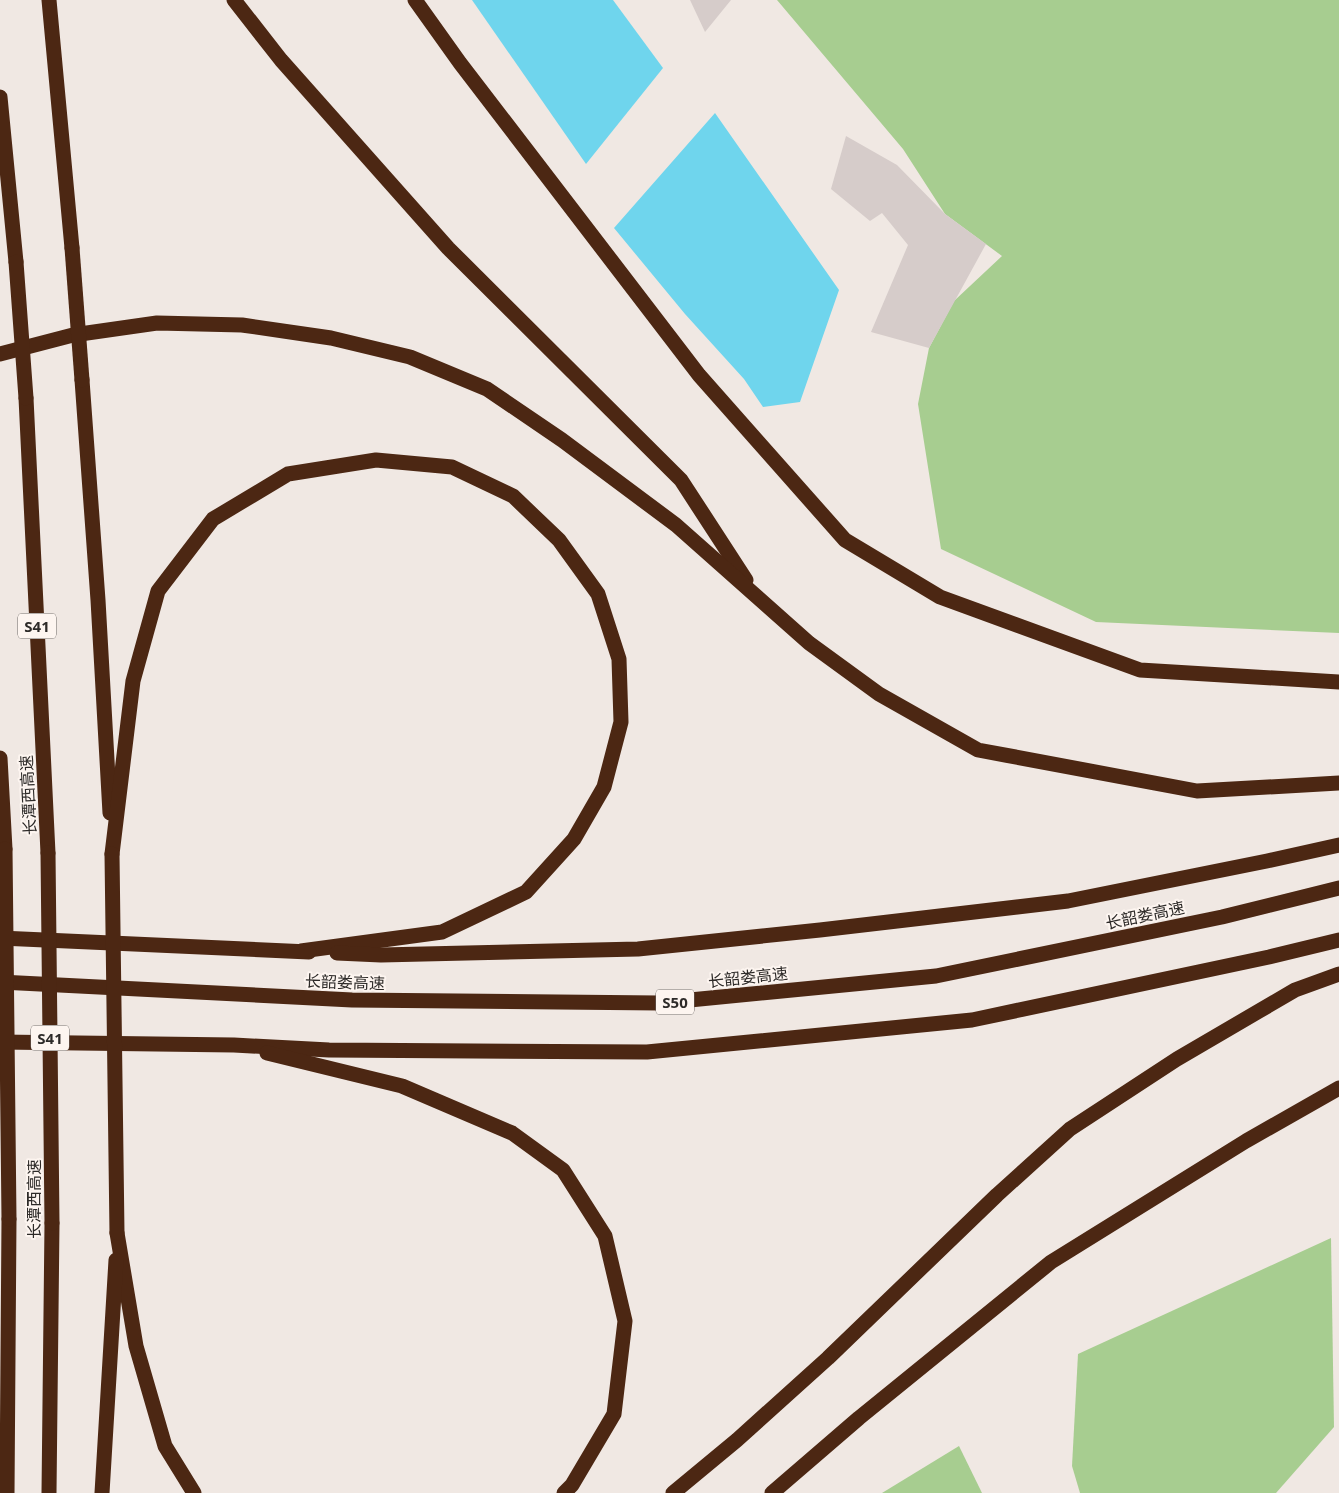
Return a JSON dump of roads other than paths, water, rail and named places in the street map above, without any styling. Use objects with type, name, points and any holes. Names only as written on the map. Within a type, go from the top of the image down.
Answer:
[{"type":"highway","points":[[49,0],[82,380],[98,600],[112,854],[117,1233],[102,1493]]},
{"type":"highway","points":[[234,0],[281,60],[448,248],[681,480],[756,596]]},
{"type":"highway","points":[[415,0],[460,63],[699,375],[845,540],[940,597],[1140,670],[1339,682]]},
{"type":"highway","name":"长潭西高速","points":[[0,97],[16,262],[26,398],[48,853],[52,1223],[49,1493]]},
{"type":"highway","points":[[0,354],[73,335],[157,323],[242,325],[330,338],[410,357],[487,390],[562,440],[676,525],[809,643],[879,694],[978,750],[1197,792],[1339,783]]},
{"type":"highway","points":[[112,854],[133,681],[158,591],[213,519],[288,474],[376,460],[452,466],[513,496],[559,540],[598,594],[619,659],[621,722],[604,787],[574,839],[526,892],[442,932],[300,951]]},
{"type":"highway","name":"长潭西高速","points":[[0,758],[5,849],[9,1219],[7,1493]]},
{"type":"highway","name":"长韶娄高速","points":[[0,938],[381,955],[638,949],[1068,901],[1339,845]]},
{"type":"highway","name":"长韶娄高速","points":[[0,982],[352,1000],[659,1003],[936,976],[1222,917],[1339,888]]},
{"type":"highway","points":[[0,1042],[234,1045],[329,1050],[647,1052],[972,1020],[1269,957],[1339,940]]},
{"type":"highway","points":[[673,1493],[737,1440],[828,1358],[997,1195],[1070,1129],[1177,1059],[1294,990],[1339,974]]},
{"type":"highway","points":[[234,1045],[402,1086],[512,1133],[563,1170],[605,1236],[625,1321],[614,1414],[572,1486],[564,1493]]},
{"type":"highway","points":[[772,1493],[859,1418],[1051,1262],[1246,1141],[1339,1088]]},
{"type":"highway","points":[[117,1233],[136,1346],[165,1446],[194,1493]]},
{"type":"water","points":[[472,0],[613,0],[663,68],[586,164]]},
{"type":"water","points":[[715,113],[839,290],[800,402],[763,407],[744,379],[685,314],[614,228]]}]
